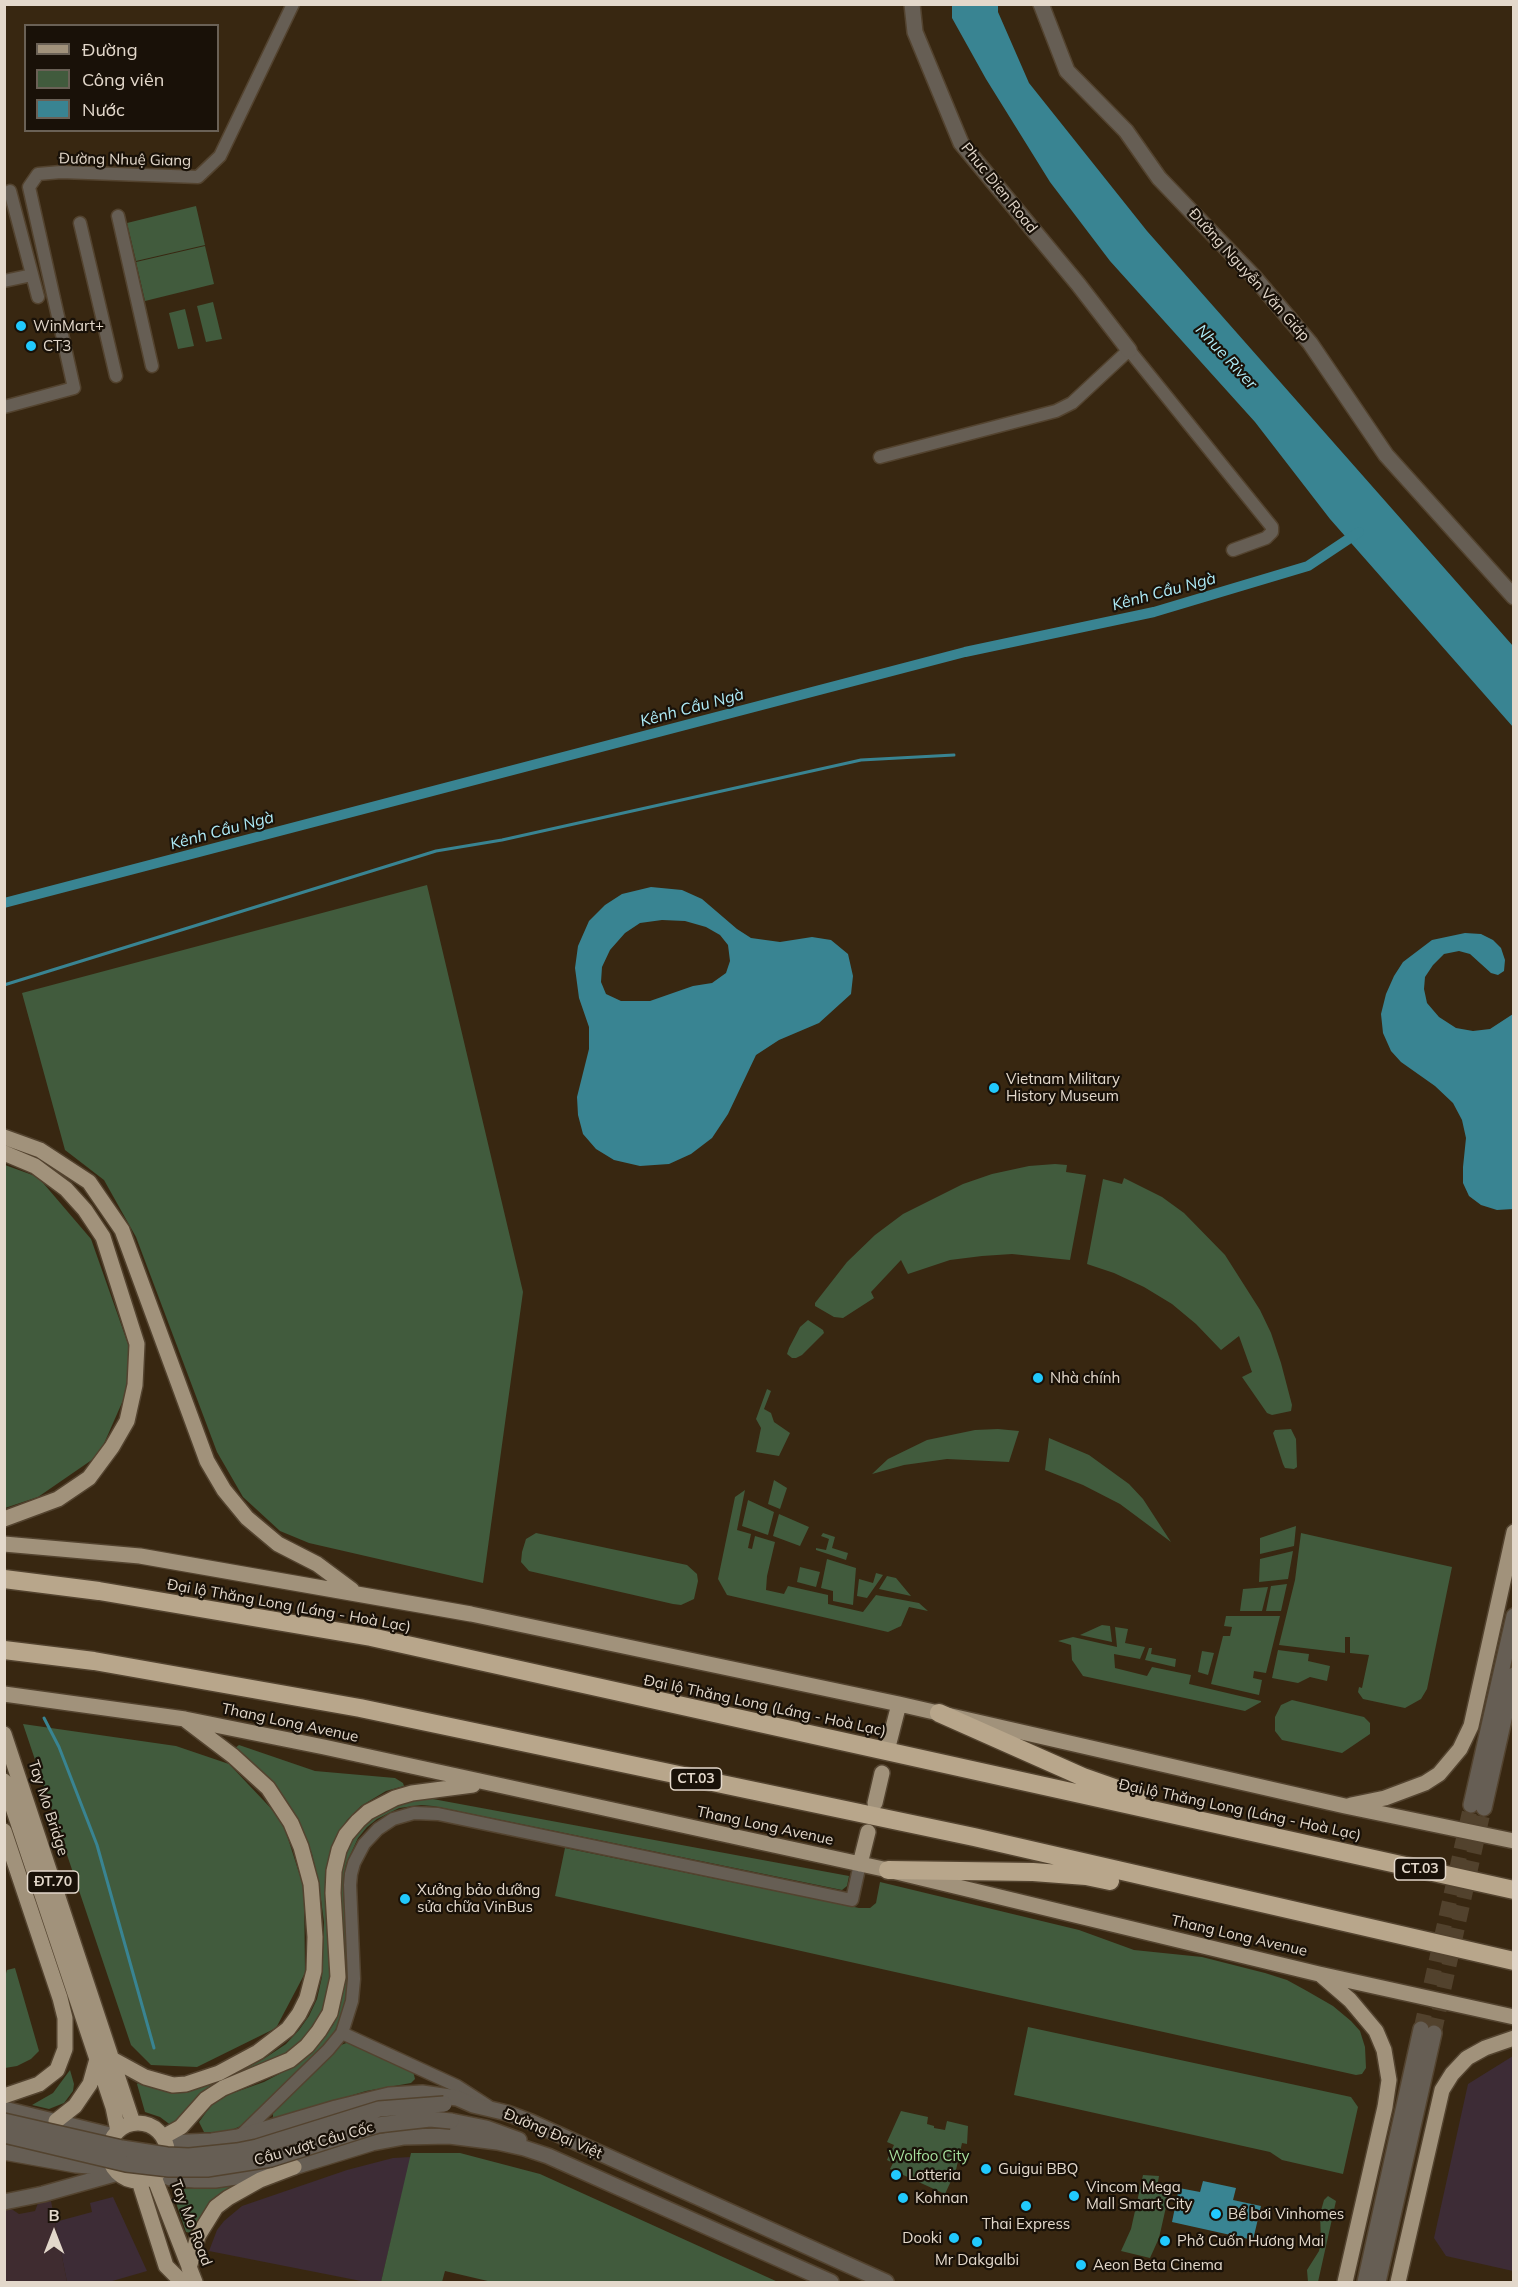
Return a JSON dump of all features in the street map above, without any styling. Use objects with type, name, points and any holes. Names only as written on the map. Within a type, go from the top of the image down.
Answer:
[{"type":"highway","name":"Đại lộ Thăng Long (Láng - Hoà Lạc)","points":[[4,1579],[99,1591],[371,1637],[1514,1890]]},
{"type":"highway","name":"CT.03","points":[[4,1650],[94,1661],[360,1708],[974,1837],[1514,1962]]},
{"type":"highway","points":[[939,1713],[1083,1777],[1150,1801],[1246,1820],[1326,1848]]},
{"type":"highway","points":[[888,1870],[1086,1876],[1313,1925],[1383,1931]]},
{"type":"main road","points":[[4,1137],[40,1150],[89,1182],[122,1230],[207,1461],[224,1490],[247,1518],[278,1544],[316,1564],[357,1593]]},
{"type":"main road","points":[[4,1153],[35,1166],[66,1189],[85,1210],[103,1237],[137,1344],[133,1394],[126,1421],[112,1447],[88,1478],[58,1500],[4,1519]]},
{"type":"main road","points":[[1345,1806],[1385,1798],[1425,1783],[1439,1773],[1460,1749],[1471,1726],[1514,1532]]},
{"type":"main road","points":[[4,1544],[140,1556],[471,1614],[899,1704],[1345,1806],[1514,1840]]},
{"type":"main road","name":"Thang Long Avenue","points":[[4,1694],[185,1719],[324,1747],[484,1784],[888,1870],[1319,1974],[1514,2017]]},
{"type":"main road","points":[[888,1748],[899,1704]]},
{"type":"main road","points":[[56,2121],[75,2106],[104,2059],[145,2077],[173,2085],[186,2084],[219,2073],[258,2052],[288,2029],[307,1998],[314,1971],[315,1937],[310,1884],[301,1847],[291,1823],[280,1804],[260,1780],[185,1719]]},
{"type":"main road","name":"Tay Mo Bridge","points":[[4,1734],[95,2032]]},
{"type":"main road","points":[[875,1803],[882,1773]]},
{"type":"main road","name":"ĐT.70","points":[[4,1780],[104,2059],[133,2123]]},
{"type":"main road","points":[[165,2140],[181,2127],[206,2099],[223,2088],[290,2060],[307,2046],[330,2013],[338,1977],[333,1893],[334,1871],[346,1835],[358,1821],[381,1805],[412,1793],[484,1784]]},
{"type":"main road","points":[[4,1831],[65,2018],[65,2049],[57,2070],[39,2084],[4,2096]]},
{"type":"main road","points":[[860,1864],[868,1832]]},
{"type":"main road","points":[[1319,1974],[1350,2000],[1376,2031],[1384,2050],[1389,2080],[1385,2107],[1345,2283]]},
{"type":"main road","points":[[1398,2283],[1442,2090],[1452,2074],[1467,2058],[1485,2048],[1514,2038]]},
{"type":"main road","name":"ĐT.70","points":[[104,2059],[116,2134]]},
{"type":"main road","points":[[133,2123],[150,2125],[165,2140],[168,2156],[163,2169],[150,2177],[131,2181],[116,2171],[109,2152],[116,2134],[133,2123]]},
{"type":"main road","points":[[192,2275],[198,2235],[216,2207],[260,2180],[294,2167]]},
{"type":"main road","name":"Tay Mo Road","points":[[150,2177],[192,2275]]},
{"type":"main road","name":"Tay Mo Road","points":[[150,2177],[166,2266],[182,2283]]},
{"type":"street","name":"Đường Nhuệ Giang","points":[[4,407],[74,388],[29,187],[38,174],[61,172],[198,177],[220,156],[293,4]]},
{"type":"street","name":"Phuc Dien Road","points":[[912,4],[915,32],[961,143],[1078,284],[1129,350]]},
{"type":"street","name":"Đường Nguyễn Văn Giáp","points":[[1041,4],[1067,71],[1126,131],[1159,178],[1256,278],[1310,343],[1386,455],[1514,597]]},
{"type":"street","points":[[10,191],[38,297]]},
{"type":"street","points":[[118,216],[152,366]]},
{"type":"street","points":[[80,223],[116,376]]},
{"type":"street","points":[[4,281],[32,275]]},
{"type":"street","points":[[880,457],[1056,411],[1072,403],[1129,350],[1272,527],[1272,532],[1266,538],[1233,550]]},
{"type":"street","points":[[1514,1616],[1478,1807],[1514,1675]]},
{"type":"street","points":[[238,2137],[328,2050],[342,2033],[352,2001],[354,1979],[351,1874],[364,1844],[378,1829],[393,1819],[414,1813],[438,1814],[852,1900],[860,1864]]},
{"type":"street","points":[[1365,2283],[1428,2031],[1378,2283]]},
{"type":"street","points":[[342,2033],[457,2086],[494,2109]]},
{"type":"street","name":"Đường Đại Việt","points":[[165,2140],[212,2141],[238,2137],[389,2095],[408,2093],[457,2098],[531,2122],[886,2283]]},
{"type":"street","name":"Cầu vượt Cầu Cốc","points":[[4,2121],[122,2148],[189,2156],[257,2147],[379,2109],[444,2104],[473,2105]]},
{"type":"street","points":[[4,2109],[116,2134]]},
{"type":"street","name":"Cầu vượt Cầu Cốc","points":[[4,2135],[126,2164],[169,2169],[207,2169],[271,2159],[378,2125],[430,2119],[486,2127],[511,2136],[548,2156]]},
{"type":"street","name":"Đường Đại Việt","points":[[150,2177],[215,2180],[294,2167],[372,2143],[426,2135],[497,2142],[548,2156],[831,2283]]},
{"type":"street","points":[[4,2152],[116,2171]]},
{"type":"street","points":[[4,2202],[23,2199],[116,2171]]},
{"type":"shaded area","points":[[1513,2056],[1513,2271],[1446,2256],[1434,2238],[1468,2084]]},
{"type":"shaded area","points":[[411,2157],[381,2282],[366,2282],[209,2251],[217,2230],[242,2206],[347,2170],[393,2158]]},
{"type":"shaded area","points":[[113,2197],[147,2271],[109,2282],[67,2282],[55,2222],[92,2212],[90,2203]]},
{"type":"shaded area","points":[[51,2201],[67,2282],[5,2282],[4,2209],[10,2208],[19,2214],[35,2211],[38,2203]]},
{"type":"green space","points":[[196,206],[205,245],[136,261],[127,223]]},
{"type":"green space","points":[[205,246],[214,284],[145,301],[136,262]]},
{"type":"green space","points":[[213,302],[222,339],[206,342],[197,306]]},
{"type":"green space","points":[[185,309],[194,346],[178,349],[169,313]]},
{"type":"green space","points":[[427,885],[523,1292],[483,1583],[309,1543],[280,1531],[243,1497],[217,1452],[136,1237],[104,1180],[65,1150],[22,993]]},
{"type":"green space","points":[[5,1165],[38,1177],[91,1239],[128,1344],[128,1389],[99,1455],[38,1497],[5,1508]]},
{"type":"green space","points":[[1067,1165],[1066,1172],[1086,1175],[1070,1260],[1012,1254],[982,1256],[950,1260],[908,1274],[901,1260],[871,1292],[874,1298],[843,1318],[834,1317],[815,1306],[847,1262],[875,1235],[903,1214],[963,1184],[992,1174],[1029,1166]]},
{"type":"green space","points":[[1124,1178],[1162,1197],[1184,1213],[1225,1255],[1260,1310],[1271,1333],[1292,1405],[1291,1411],[1272,1415],[1267,1413],[1242,1377],[1252,1372],[1239,1336],[1221,1350],[1196,1324],[1172,1304],[1144,1287],[1087,1264],[1103,1179],[1122,1184]]},
{"type":"green space","points":[[808,1320],[824,1333],[802,1355],[792,1358],[787,1354],[789,1348],[800,1327]]},
{"type":"green space","points":[[767,1389],[771,1391],[764,1409],[771,1413],[774,1422],[790,1433],[779,1456],[756,1452],[761,1428],[756,1419]]},
{"type":"green space","points":[[1291,1429],[1296,1439],[1297,1467],[1294,1469],[1285,1468],[1273,1433],[1275,1430]]},
{"type":"green space","points":[[975,1430],[1019,1431],[1009,1462],[947,1459],[904,1465],[872,1474],[888,1459],[927,1440]]},
{"type":"green space","points":[[1049,1438],[1089,1455],[1129,1484],[1143,1499],[1171,1542],[1120,1504],[1083,1485],[1045,1470]]},
{"type":"green space","points":[[774,1480],[787,1488],[780,1509],[768,1504]]},
{"type":"green space","points":[[745,1490],[737,1530],[751,1534],[748,1548],[752,1549],[755,1536],[775,1542],[766,1590],[784,1594],[788,1586],[828,1595],[828,1604],[863,1612],[876,1595],[919,1603],[928,1611],[909,1607],[901,1626],[888,1632],[727,1595],[718,1579],[735,1497]]},
{"type":"green space","points":[[748,1500],[774,1512],[768,1535],[742,1526]]},
{"type":"green space","points":[[779,1514],[809,1527],[800,1546],[773,1536]]},
{"type":"green space","points":[[1296,1526],[1294,1546],[1260,1554],[1260,1538]]},
{"type":"green space","points":[[536,1533],[687,1565],[697,1574],[698,1581],[694,1599],[681,1605],[673,1604],[529,1571],[521,1562],[522,1552],[526,1539]]},
{"type":"green space","points":[[823,1533],[835,1537],[832,1548],[848,1553],[846,1560],[816,1550],[816,1548],[826,1550],[829,1539],[821,1536]]},
{"type":"green space","points":[[1301,1533],[1452,1567],[1427,1689],[1421,1699],[1405,1708],[1363,1699],[1358,1692],[1359,1687],[1362,1688],[1369,1655],[1350,1653],[1350,1637],[1345,1637],[1345,1653],[1279,1645],[1295,1580]]},
{"type":"green space","points":[[1293,1551],[1288,1579],[1259,1582],[1260,1559]]},
{"type":"green space","points":[[827,1559],[856,1568],[853,1605],[833,1601],[833,1591],[821,1588]]},
{"type":"green space","points":[[800,1567],[820,1572],[816,1587],[797,1582]]},
{"type":"green space","points":[[876,1573],[883,1575],[867,1598],[857,1596],[859,1579],[873,1583]]},
{"type":"green space","points":[[887,1576],[896,1578],[911,1596],[879,1589]]},
{"type":"green space","points":[[1287,1584],[1281,1611],[1266,1611],[1271,1586]]},
{"type":"green space","points":[[1268,1587],[1262,1611],[1240,1611],[1243,1589]]},
{"type":"green space","points":[[1226,1616],[1280,1616],[1266,1673],[1254,1671],[1253,1678],[1262,1680],[1259,1695],[1211,1684],[1223,1636],[1230,1636],[1232,1627],[1224,1626]]},
{"type":"green space","points":[[1102,1625],[1110,1626],[1112,1642],[1080,1635]]},
{"type":"green space","points":[[1115,1627],[1128,1629],[1125,1643],[1145,1647],[1140,1659],[1114,1654],[1115,1668],[1147,1676],[1152,1667],[1191,1675],[1189,1684],[1261,1702],[1245,1711],[1083,1676],[1072,1660],[1071,1645],[1058,1641],[1073,1637],[1117,1647]]},
{"type":"green space","points":[[1149,1648],[1152,1648],[1151,1654],[1176,1659],[1175,1667],[1145,1660]]},
{"type":"green space","points":[[1278,1650],[1309,1654],[1308,1661],[1330,1666],[1327,1681],[1310,1677],[1298,1683],[1272,1678]]},
{"type":"green space","points":[[1202,1651],[1214,1653],[1208,1675],[1198,1672]]},
{"type":"green space","points":[[1292,1700],[1364,1717],[1370,1723],[1370,1734],[1342,1753],[1282,1740],[1275,1731],[1275,1717],[1281,1705]]},
{"type":"green space","points":[[23,1724],[176,1746],[229,1764],[282,1820],[304,1888],[305,1973],[276,2028],[197,2067],[151,2065],[131,2045]]},
{"type":"green space","points":[[239,1745],[315,1771],[395,1778],[404,1786],[386,1791],[361,1806],[347,1820],[330,1854],[325,1885],[330,1985],[322,2012],[313,2029],[303,2042],[288,2054],[209,2087],[172,2126],[160,2117],[145,2112],[138,2083],[168,2090],[198,2086],[240,2071],[265,2058],[286,2044],[309,2016],[317,1999],[322,1977],[324,1922],[312,1854],[301,1826],[285,1802],[235,1751]]},
{"type":"green space","points":[[422,1797],[849,1876],[847,1886],[842,1890],[433,1806],[399,1808],[367,1827],[358,1838],[346,1864],[343,1889],[349,1972],[347,1998],[337,2027],[328,2042],[243,2125],[227,2132],[204,2132],[199,2122],[212,2104],[230,2094],[264,2082],[296,2065],[313,2052],[333,2025],[339,2009],[343,1980],[340,1864],[355,1831],[381,1809]]},
{"type":"green space","points":[[565,1848],[859,1908],[870,1908],[876,1903],[880,1882],[1079,1930],[1134,1950],[1202,1957],[1265,1973],[1287,1980],[1307,1991],[1333,2006],[1351,2021],[1360,2031],[1365,2047],[1366,2068],[1362,2074],[1356,2075],[555,1896]]},
{"type":"green space","points":[[15,1968],[39,2051],[31,2059],[17,2066],[5,2068],[5,1977],[7,1970]]},
{"type":"green space","points":[[1028,2027],[1351,2097],[1358,2107],[1343,2174],[1282,2160],[1270,2152],[1014,2095]]},
{"type":"green space","points":[[349,2042],[413,2071],[415,2079],[411,2083],[366,2091],[273,2118],[273,2113],[341,2045]]},
{"type":"green space","points":[[70,2070],[74,2084],[73,2091],[64,2103],[49,2109],[32,2105],[53,2093]]},
{"type":"green space","name":"Wolfoo City","points":[[901,2111],[928,2117],[927,2124],[934,2128],[945,2130],[947,2121],[968,2126],[967,2144],[962,2143],[956,2170],[945,2194],[890,2169],[893,2163],[887,2160],[894,2145],[887,2142]]},
{"type":"green space","points":[[411,2153],[460,2153],[540,2174],[778,2282],[492,2282],[445,2271],[442,2282],[381,2282]]},
{"type":"green space","points":[[1143,2175],[1159,2176],[1158,2182],[1171,2185],[1159,2238],[1150,2258],[1121,2251],[1131,2229]]},
{"type":"green space","points":[[228,2186],[230,2189],[205,2211],[194,2231],[186,2232],[174,2192],[179,2189]]},
{"type":"green space","points":[[1328,2196],[1336,2201],[1318,2282],[1308,2282],[1307,2270],[1319,2251],[1321,2241],[1320,2214],[1324,2200]]},
{"type":"water","name":"Nhue River","points":[[952,5],[998,5],[998,12],[1029,83],[1147,231],[1513,646],[1513,727],[1330,519],[1255,422],[1110,261],[1050,182],[986,79],[952,18]]},
{"type":"water","points":[[651,887],[682,890],[702,899],[751,938],[780,942],[812,937],[831,940],[848,954],[853,976],[851,994],[819,1023],[779,1040],[756,1055],[728,1114],[712,1138],[691,1154],[669,1164],[640,1166],[614,1160],[596,1149],[583,1134],[578,1115],[577,1097],[589,1049],[589,1027],[579,998],[575,968],[578,946],[589,921],[605,905],[622,894]],"holes":[[[662,920],[685,921],[706,927],[720,935],[728,945],[730,961],[726,973],[712,983],[693,986],[650,1001],[621,1001],[606,994],[601,982],[602,967],[610,950],[625,933],[640,923]]]},
{"type":"water","points":[[1465,933],[1481,934],[1493,940],[1501,948],[1505,960],[1504,971],[1498,975],[1491,973],[1470,954],[1459,951],[1444,954],[1425,977],[1424,989],[1427,1003],[1439,1017],[1456,1028],[1473,1031],[1490,1029],[1513,1014],[1513,1209],[1497,1210],[1481,1205],[1469,1196],[1463,1183],[1466,1138],[1462,1120],[1453,1103],[1435,1086],[1401,1062],[1391,1051],[1383,1033],[1381,1014],[1386,994],[1403,962],[1432,940]]},
{"type":"water","name":"Bể bơi Vinhomes","points":[[1203,2181],[1236,2188],[1233,2200],[1261,2206],[1253,2240],[1172,2222],[1179,2188],[1200,2192]]},
{"type":"waterway","name":"Kênh Cầu Ngà","points":[[4,903],[965,652],[1154,612],[1308,566],[1359,532]]},
{"type":"waterway","points":[[4,985],[436,851],[502,840],[861,760],[954,755]]},
{"type":"waterway","points":[[44,1718],[59,1747],[97,1845],[154,2048]]},
{"type":"tunnel","points":[[1421,2029],[1471,1805]]},
{"type":"tunnel","points":[[1434,2033],[1484,1808]]},
{"type":"place","name":"WinMart+","points":[[21,326]]},
{"type":"place","name":"CT3","points":[[31,346]]},
{"type":"place","name":"Vietnam Military History Museum","points":[[994,1088]]},
{"type":"place","name":"Nhà chính","points":[[1038,1378]]},
{"type":"place","name":"Xưởng bảo dưỡng sửa chữa VinBus","points":[[405,1899]]},
{"type":"place","name":"Guigui BBQ","points":[[986,2169]]},
{"type":"place","name":"Lotteria","points":[[896,2175]]},
{"type":"place","name":"Vincom Mega Mall Smart City","points":[[1074,2196]]},
{"type":"place","name":"Kohnan","points":[[903,2198]]},
{"type":"place","name":"Thai Express","points":[[1026,2206]]},
{"type":"place","name":"Bể bơi Vinhomes","points":[[1216,2214]]},
{"type":"place","name":"Dooki","points":[[954,2238]]},
{"type":"place","name":"Phở Cuốn Hương Mai","points":[[1165,2241]]},
{"type":"place","name":"Mr Dakgalbi","points":[[977,2242]]},
{"type":"place","name":"Aeon Beta Cinema","points":[[1081,2265]]}]
